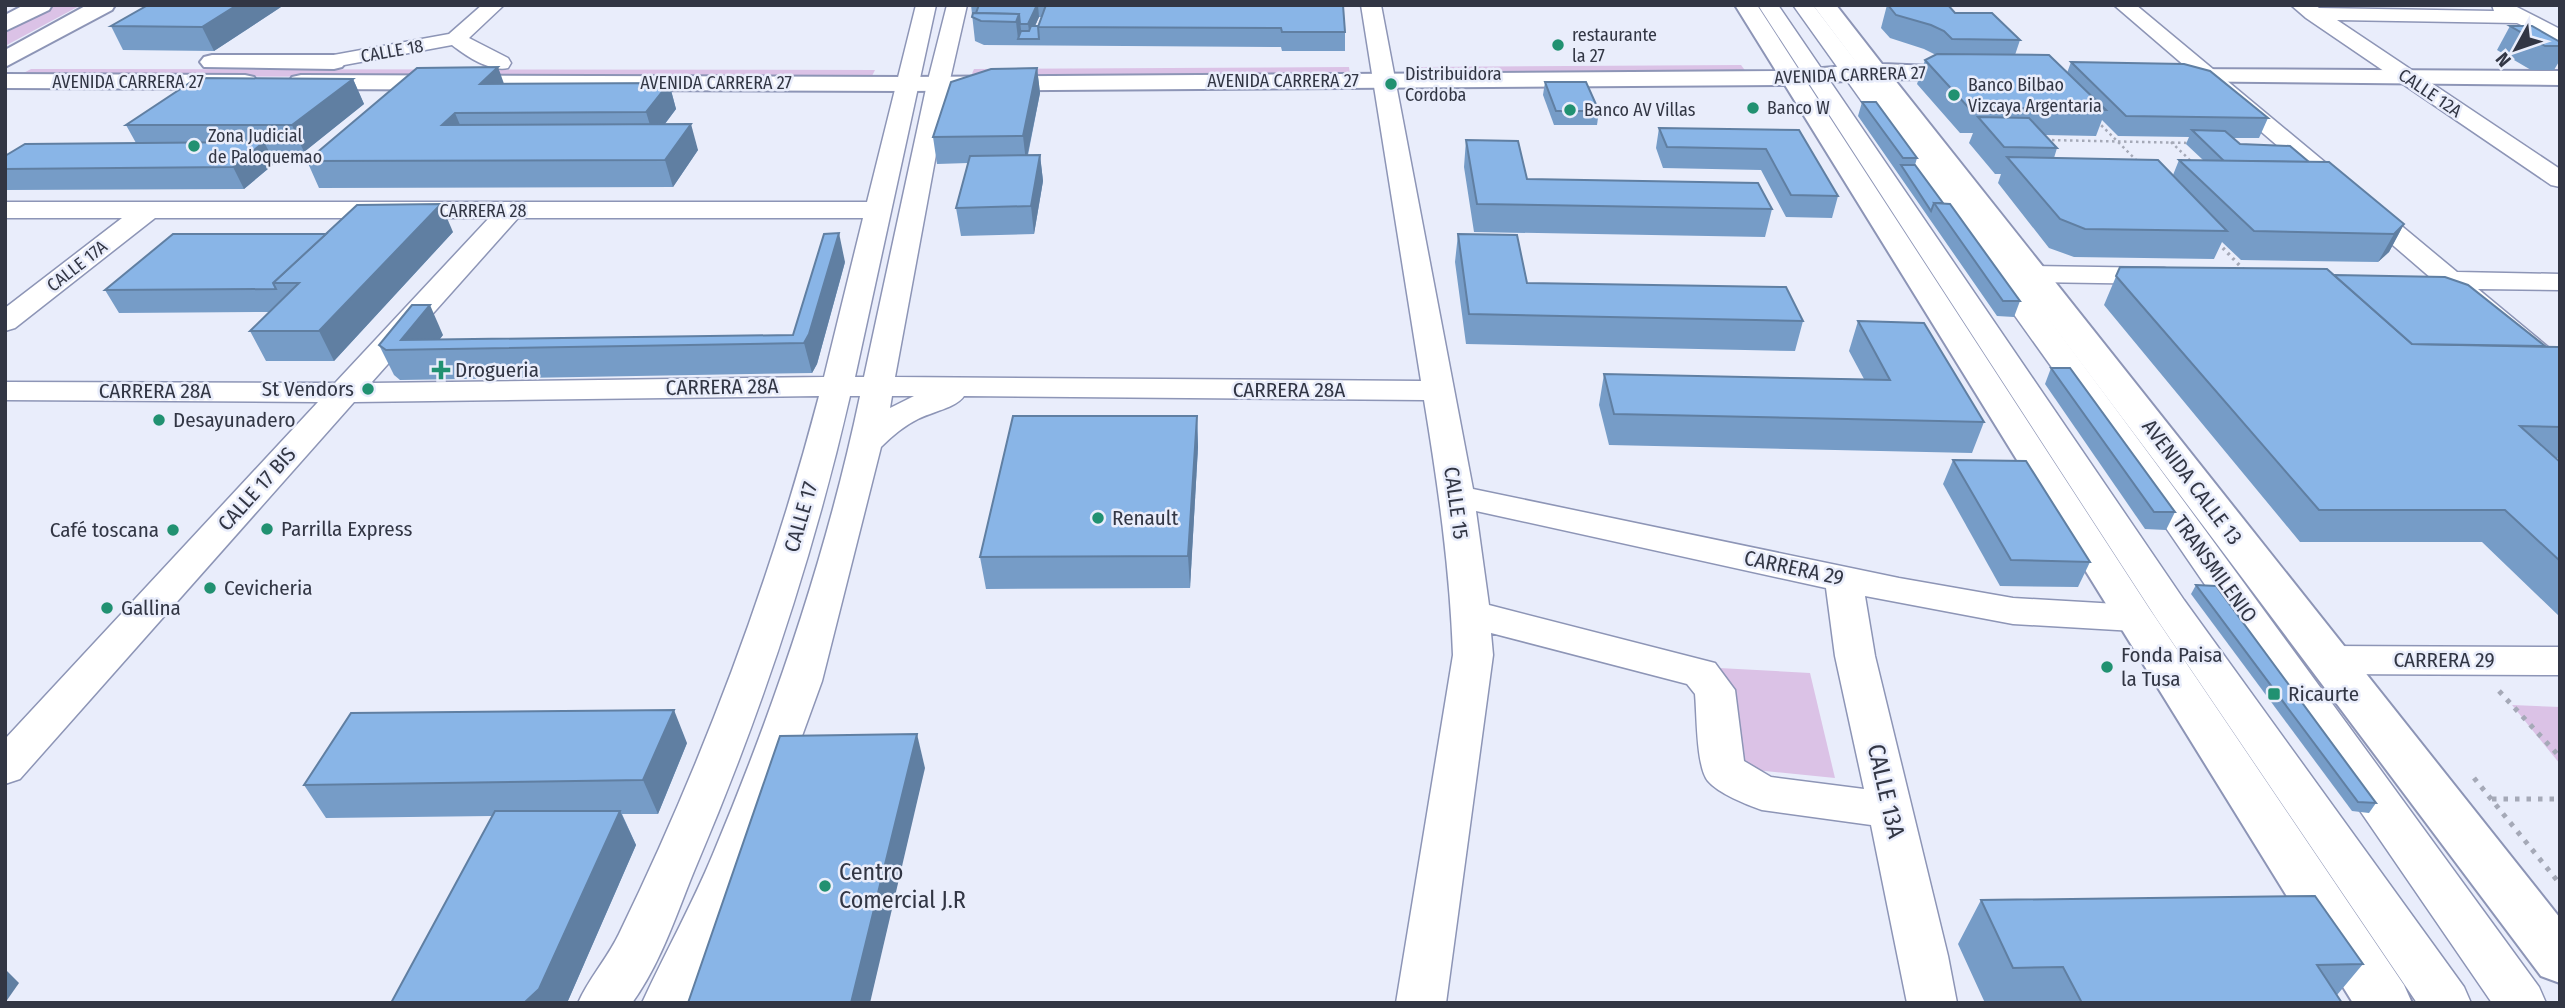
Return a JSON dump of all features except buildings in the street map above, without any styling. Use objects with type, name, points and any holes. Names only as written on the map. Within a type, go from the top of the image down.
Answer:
[{"type":"main road","points":[[5,24],[41,5]]},
{"type":"main road","points":[[5,61],[104,5]]},
{"type":"main road","points":[[1746,5],[1797,71],[2134,618],[2384,1003]]},
{"type":"main road","name":"AVENIDA CALLE 13","points":[[1824,5],[1864,72],[2032,274],[2560,959]]},
{"type":"main road","name":"AVENIDA CARRERA 27","points":[[5,61],[500,63],[909,74]]},
{"type":"main road","name":"AVENIDA CARRERA 27","points":[[5,81],[1381,71],[1997,73]]},
{"type":"main road","points":[[2142,75],[2560,78]]},
{"type":"street","name":"CALLE 18","points":[[328,62],[456,38],[494,5]]},
{"type":"street","name":"CALLE 17","points":[[603,1003],[620,980],[637,948],[742,705],[788,564],[838,386],[926,5]]},
{"type":"street","name":"CALLE 17","points":[[667,1003],[735,857],[802,681],[866,443],[957,5]]},
{"type":"street","name":"CALLE 15","points":[[1371,5],[1457,496],[1471,614],[1473,655],[1421,1003]]},
{"type":"street","points":[[1768,5],[1797,71],[2446,1003]]},
{"type":"street","name":"TRANSMILENIO","points":[[1803,5],[1864,72],[1973,234],[2238,601],[2521,1003]]},
{"type":"street","points":[[2124,5],[2560,373]]},
{"type":"street","points":[[2498,5],[2560,37]]},
{"type":"street","points":[[2307,9],[2521,17]]},
{"type":"street","name":"CALLE 12A","points":[[2307,9],[2560,180]]},
{"type":"street","points":[[456,38],[470,49],[500,63]]},
{"type":"street","name":"CALLE 17A","points":[[5,322],[149,209]]},
{"type":"street","name":"CARRERA 28","points":[[5,210],[878,210]]},
{"type":"street","name":"CALLE 17 BIS","points":[[5,767],[509,212]]},
{"type":"street","points":[[2032,274],[2186,276]]},
{"type":"street","points":[[2412,280],[2560,282]]},
{"type":"street","name":"CARRERA 28A","points":[[5,391],[345,393],[878,386],[1438,391]]},
{"type":"street","points":[[866,443],[883,426],[914,407],[976,388]]},
{"type":"street","name":"CARRERA 29","points":[[1457,496],[1844,579],[2013,611],[2134,618]]},
{"type":"street","name":"CALLE 13A","points":[[1844,579],[1855,656],[1933,1003]]},
{"type":"street","points":[[1471,614],[1701,673],[1715,690],[1724,770],[1762,793],[1890,810]]},
{"type":"street","name":"CARRERA 29","points":[[2328,660],[2560,661]]},
{"type":"path","points":[[2090,114],[2142,166]]},
{"type":"path","points":[[2035,139],[2198,143]]},
{"type":"path","points":[[2171,142],[2197,167]]},
{"type":"path","points":[[2215,240],[2252,277]]},
{"type":"path","points":[[2471,661],[2560,757]]},
{"type":"path","points":[[2491,799],[2560,799]]},
{"type":"shaded area","points":[[57,5],[81,5],[5,46],[5,33]]},
{"type":"shaded area","points":[[1741,65],[1747,73],[1421,75],[1419,67]]},
{"type":"shaded area","points":[[1349,67],[1350,74],[971,76],[974,69]]},
{"type":"shaded area","points":[[31,69],[875,70],[871,78],[18,76]]},
{"type":"shaded area","points":[[1719,668],[1810,673],[1835,778],[1734,768]]},
{"type":"shaded area","points":[[2512,705],[2560,707],[2560,764]]},
{"type":"place","name":"restaurante la 27","points":[[1558,45]]},
{"type":"place","name":"Distribuidora Cordoba","points":[[1391,84]]},
{"type":"place","name":"Banco Bilbao Vizcaya Argentaria","points":[[1954,95]]},
{"type":"place","name":"Banco W","points":[[1753,108]]},
{"type":"place","name":"Banco AV Villas","points":[[1570,110]]},
{"type":"place","name":"Zona Judicial de Paloquemao","points":[[194,146]]},
{"type":"place","name":"Drogueria","points":[[441,370]]},
{"type":"place","name":"St Vendors","points":[[368,389]]},
{"type":"place","name":"Desayunadero","points":[[159,420]]},
{"type":"place","name":"Renault","points":[[1098,518]]},
{"type":"place","name":"Parrilla Express","points":[[267,529]]},
{"type":"place","name":"Café toscana","points":[[173,530]]},
{"type":"place","name":"Cevicheria","points":[[210,588]]},
{"type":"place","name":"Gallina","points":[[107,608]]},
{"type":"place","name":"Fonda Paisa la Tusa","points":[[2107,667]]},
{"type":"place","name":"Ricaurte","points":[[2274,694]]},
{"type":"place","name":"Centro Comercial J.R","points":[[825,886]]}]
